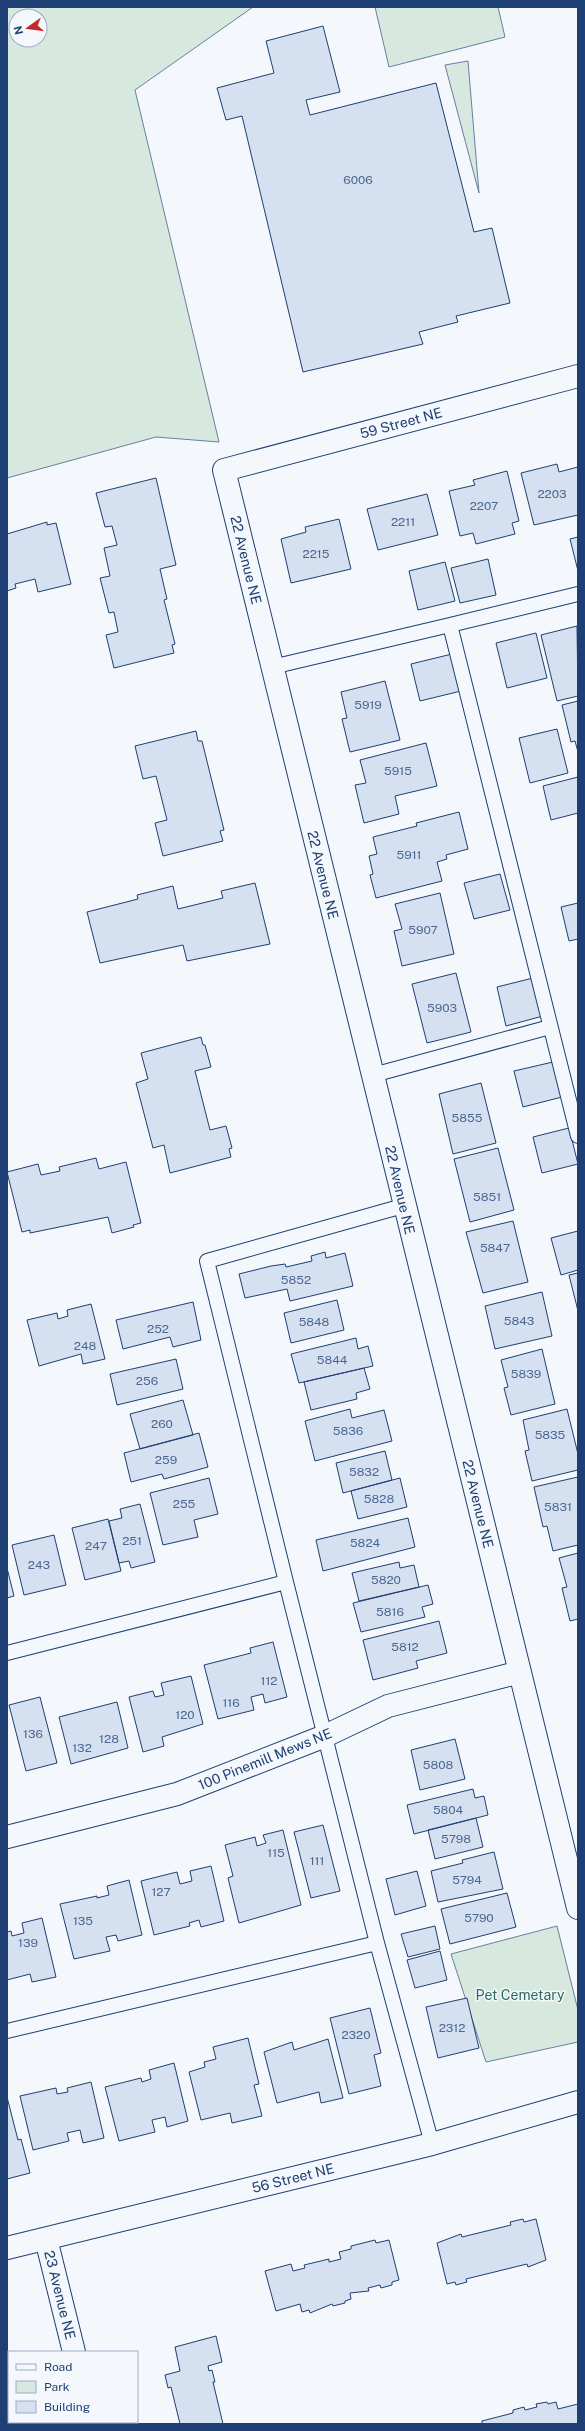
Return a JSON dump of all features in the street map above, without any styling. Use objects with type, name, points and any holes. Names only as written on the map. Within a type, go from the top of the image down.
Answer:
[{"type":"street","name":"59 Street NE","points":[[224,470],[578,376]]},
{"type":"street","name":"22 Avenue NE","points":[[224,470],[373,1075],[403,1206],[578,1908]]},
{"type":"street","name":"100 Pinemill Mews NE","points":[[7,1837],[177,1794],[325,1736],[388,1706],[520,1672]]},
{"type":"street","name":"56 Street NE","points":[[7,2248],[432,2144],[578,2102]]},
{"type":"street","name":"23 Avenue NE","points":[[46,2239],[74,2351]]},
{"type":"lane","points":[[272,667],[450,626],[578,594]]},
{"type":"lane","points":[[450,626],[578,1136]]},
{"type":"lane","points":[[373,1075],[550,1027]]},
{"type":"lane","points":[[403,1206],[207,1261],[377,1943],[432,2144]]},
{"type":"lane","points":[[7,1652],[286,1582]]},
{"type":"lane","points":[[7,2031],[377,1943]]},
{"type":"green space","points":[[7,7],[253,7],[135,90],[219,442],[156,437],[7,478]]},
{"type":"green space","points":[[375,7],[498,7],[505,37],[389,67]]},
{"type":"green space","points":[[468,61],[479,193],[445,65]]},
{"type":"green space","name":"Pet Cemetary","points":[[557,1926],[578,2010],[578,2042],[486,2062],[451,1954]]},
{"type":"building","points":[[323,26],[340,92],[306,100],[310,115],[436,83],[474,232],[492,228],[510,303],[456,316],[458,322],[419,332],[423,344],[303,372],[242,116],[226,120],[217,88],[274,73],[266,41]]},
{"type":"building","points":[[557,464],[559,472],[578,467],[578,515],[534,525],[521,473]]},
{"type":"building","points":[[507,471],[519,521],[512,523],[515,534],[476,544],[473,533],[460,536],[449,491],[475,485],[473,480]]},
{"type":"building","points":[[156,478],[176,565],[160,569],[167,599],[164,600],[175,644],[172,645],[174,653],[114,668],[106,635],[118,632],[114,612],[109,613],[100,578],[110,576],[104,548],[117,545],[112,526],[105,527],[96,493]]},
{"type":"building","points":[[427,494],[438,535],[378,550],[367,509]]},
{"type":"building","points":[[339,519],[351,569],[291,583],[281,539],[306,532],[305,527]]},
{"type":"building","points":[[47,522],[47,525],[56,523],[71,584],[38,592],[35,579],[15,584],[16,588],[7,591],[7,534]]},
{"type":"building","points":[[578,537],[578,571],[570,539]]},
{"type":"building","points":[[488,559],[496,595],[460,603],[451,568]]},
{"type":"building","points":[[445,562],[455,601],[418,610],[409,571]]},
{"type":"building","points":[[577,626],[578,696],[557,701],[541,635]]},
{"type":"building","points":[[536,633],[547,678],[507,688],[496,643]]},
{"type":"building","points":[[452,654],[461,691],[420,701],[411,664]]},
{"type":"building","points":[[385,681],[400,740],[350,752],[342,719],[347,718],[341,692]]},
{"type":"building","points":[[578,701],[578,752],[575,741],[571,742],[562,705]]},
{"type":"building","points":[[557,729],[568,773],[530,783],[519,738]]},
{"type":"building","points":[[196,731],[198,741],[202,741],[224,830],[220,831],[223,841],[163,856],[155,823],[167,820],[156,776],[143,779],[135,746]]},
{"type":"building","points":[[426,743],[437,786],[395,796],[399,814],[364,823],[355,785],[366,783],[360,760]]},
{"type":"building","points":[[578,777],[578,813],[551,820],[543,786]]},
{"type":"building","points":[[459,812],[468,849],[446,855],[447,859],[437,862],[442,881],[376,898],[370,875],[373,874],[369,856],[377,854],[373,837],[417,826],[416,823]]},
{"type":"building","points":[[500,874],[510,910],[474,919],[464,883]]},
{"type":"building","points":[[255,883],[270,944],[187,961],[183,945],[100,963],[87,912],[138,899],[137,895],[173,886],[178,909],[223,898],[221,891]]},
{"type":"building","points":[[440,893],[454,954],[402,966],[394,931],[402,929],[395,904]]},
{"type":"building","points":[[578,903],[578,939],[569,941],[561,907]]},
{"type":"building","points":[[456,973],[471,1032],[427,1043],[412,984]]},
{"type":"building","points":[[533,978],[543,1016],[506,1026],[497,987]]},
{"type":"building","points":[[201,1037],[203,1045],[205,1045],[211,1067],[195,1071],[210,1130],[226,1126],[232,1148],[229,1149],[231,1157],[170,1173],[164,1145],[153,1148],[136,1083],[148,1079],[141,1053]]},
{"type":"building","points":[[553,1062],[562,1097],[523,1107],[514,1071]]},
{"type":"building","points":[[481,1083],[496,1143],[453,1154],[439,1094]]},
{"type":"building","points":[[569,1128],[578,1164],[542,1173],[533,1137]]},
{"type":"building","points":[[498,1148],[514,1210],[470,1222],[454,1159]]},
{"type":"building","points":[[96,1158],[99,1169],[126,1162],[141,1223],[133,1225],[134,1227],[112,1233],[108,1217],[30,1233],[30,1230],[22,1232],[7,1172],[38,1164],[41,1175],[60,1171],[59,1167]]},
{"type":"building","points":[[513,1221],[528,1282],[483,1293],[466,1232]]},
{"type":"building","points":[[578,1231],[578,1270],[561,1275],[551,1238]]},
{"type":"building","points":[[325,1252],[326,1258],[345,1253],[353,1286],[290,1301],[287,1289],[245,1298],[239,1274],[271,1266],[285,1264],[286,1267],[312,1261],[311,1256]]},
{"type":"building","points":[[578,1273],[578,1311],[569,1275]]},
{"type":"building","points":[[542,1292],[552,1336],[495,1349],[485,1306]]},
{"type":"building","points":[[337,1300],[344,1330],[291,1343],[284,1313]]},
{"type":"building","points":[[193,1302],[201,1340],[173,1347],[170,1337],[123,1349],[116,1320]]},
{"type":"building","points":[[91,1304],[105,1359],[83,1364],[81,1354],[39,1366],[27,1320],[57,1313],[58,1319],[68,1316],[67,1310]]},
{"type":"building","points":[[356,1338],[358,1349],[368,1346],[373,1366],[299,1383],[291,1354]]},
{"type":"building","points":[[542,1349],[555,1404],[511,1415],[504,1388],[508,1387],[501,1360]]},
{"type":"building","points":[[176,1359],[183,1389],[117,1405],[110,1374]]},
{"type":"building","points":[[364,1368],[370,1389],[356,1393],[357,1399],[311,1410],[304,1382]]},
{"type":"building","points":[[183,1400],[193,1435],[140,1449],[130,1414]]},
{"type":"building","points":[[350,1409],[352,1418],[384,1410],[392,1441],[315,1461],[305,1421]]},
{"type":"building","points":[[567,1409],[578,1454],[578,1470],[532,1481],[525,1451],[529,1450],[523,1420]]},
{"type":"building","points":[[199,1433],[208,1467],[164,1479],[162,1474],[131,1482],[124,1453]]},
{"type":"building","points":[[385,1451],[392,1480],[343,1493],[336,1463]]},
{"type":"building","points":[[578,1477],[578,1545],[553,1551],[547,1526],[543,1527],[534,1487]]},
{"type":"building","points":[[209,1478],[218,1514],[194,1520],[198,1537],[163,1545],[150,1493]]},
{"type":"building","points":[[400,1478],[407,1507],[358,1519],[351,1491]]},
{"type":"building","points":[[140,1504],[155,1562],[131,1568],[129,1561],[119,1563],[109,1521],[122,1518],[120,1509]]},
{"type":"building","points":[[408,1518],[415,1547],[323,1571],[316,1540]]},
{"type":"building","points":[[108,1519],[121,1571],[85,1580],[72,1528]]},
{"type":"building","points":[[54,1535],[66,1585],[24,1595],[12,1545]]},
{"type":"building","points":[[578,1553],[578,1619],[570,1621],[562,1588],[567,1587],[559,1558]]},
{"type":"building","points":[[399,1562],[400,1568],[414,1565],[419,1587],[359,1601],[352,1573]]},
{"type":"building","points":[[7,1568],[14,1596],[7,1598]]},
{"type":"building","points":[[428,1585],[433,1604],[422,1607],[425,1617],[361,1632],[353,1603]]},
{"type":"building","points":[[439,1621],[447,1653],[416,1661],[418,1668],[373,1680],[363,1640]]},
{"type":"building","points":[[273,1642],[287,1697],[265,1703],[263,1694],[251,1697],[254,1710],[218,1719],[204,1665],[251,1653],[250,1648]]},
{"type":"building","points":[[191,1676],[203,1724],[162,1737],[164,1746],[143,1752],[129,1697],[153,1691],[155,1697],[164,1695],[161,1683]]},
{"type":"building","points":[[40,1697],[57,1763],[26,1771],[9,1705]]},
{"type":"building","points":[[117,1702],[128,1748],[71,1764],[59,1717]]},
{"type":"building","points":[[455,1739],[465,1779],[420,1790],[411,1750]]},
{"type":"building","points":[[473,1789],[475,1798],[484,1796],[488,1815],[414,1834],[407,1805]]},
{"type":"building","points":[[476,1818],[483,1847],[435,1859],[428,1830]]},
{"type":"building","points":[[323,1825],[340,1891],[311,1898],[294,1832]]},
{"type":"building","points":[[283,1830],[301,1905],[239,1923],[228,1878],[233,1876],[225,1845],[255,1837],[257,1846],[266,1843],[263,1835]]},
{"type":"building","points":[[494,1852],[503,1889],[438,1902],[431,1871],[463,1863],[462,1860]]},
{"type":"building","points":[[211,1866],[224,1921],[201,1927],[199,1920],[189,1923],[190,1926],[154,1935],[141,1881],[177,1872],[180,1884],[192,1881],[190,1871]]},
{"type":"building","points":[[417,1871],[426,1906],[395,1915],[386,1879]]},
{"type":"building","points":[[129,1880],[142,1935],[118,1941],[116,1935],[106,1937],[110,1951],[74,1959],[60,1904],[109,1895],[107,1886]]},
{"type":"building","points":[[507,1893],[516,1927],[450,1944],[441,1909]]},
{"type":"building","points":[[42,1918],[56,1977],[32,1982],[30,1974],[7,1980],[7,1932],[11,1931],[12,1936],[24,1933],[22,1923]]},
{"type":"building","points":[[435,1926],[440,1949],[408,1957],[401,1934]]},
{"type":"building","points":[[440,1951],[447,1980],[415,1988],[407,1960]]},
{"type":"building","points":[[467,1998],[479,2048],[438,2058],[426,2007]]},
{"type":"building","points":[[370,2008],[381,2053],[374,2055],[381,2086],[349,2094],[330,2018]]},
{"type":"building","points":[[248,2038],[259,2084],[254,2085],[262,2116],[232,2123],[230,2113],[201,2120],[189,2072],[205,2067],[204,2062],[216,2059],[213,2047]]},
{"type":"building","points":[[328,2039],[343,2098],[321,2103],[319,2092],[277,2103],[264,2052],[292,2042],[294,2050]]},
{"type":"building","points":[[174,2063],[188,2121],[167,2127],[165,2117],[152,2120],[155,2132],[119,2141],[105,2087],[141,2078],[142,2082],[151,2079],[149,2070]]},
{"type":"building","points":[[91,2082],[104,2138],[83,2143],[80,2130],[67,2133],[69,2141],[33,2150],[20,2096],[56,2088],[57,2094],[68,2092],[67,2088]]},
{"type":"building","points":[[7,2097],[18,2140],[21,2139],[30,2173],[7,2179]]},
{"type":"building","points":[[523,2219],[524,2222],[536,2219],[546,2260],[528,2267],[527,2264],[466,2279],[467,2282],[456,2285],[455,2282],[447,2284],[437,2243],[461,2234],[462,2237],[511,2225],[510,2222]]},
{"type":"building","points":[[375,2240],[376,2243],[389,2240],[399,2280],[392,2282],[392,2285],[381,2288],[380,2285],[368,2288],[369,2291],[350,2293],[351,2299],[345,2301],[345,2303],[333,2306],[332,2304],[310,2313],[309,2310],[302,2312],[300,2304],[276,2311],[265,2271],[291,2264],[293,2271],[305,2268],[304,2265],[329,2259],[329,2262],[341,2259],[339,2252],[351,2249],[351,2246]]},
{"type":"building","points":[[216,2336],[222,2362],[208,2366],[209,2371],[212,2370],[215,2382],[213,2382],[223,2424],[180,2424],[171,2387],[168,2388],[165,2375],[180,2371],[175,2347]]},
{"type":"building","points":[[7,2364],[8,2364],[8,2410]]},
{"type":"building","points":[[547,2402],[548,2404],[556,2402],[558,2409],[578,2404],[578,2424],[482,2424],[482,2421],[513,2413],[513,2410],[524,2407],[525,2410],[537,2407],[536,2404]]},
{"type":"building","points":[[30,2423],[31,2424],[7,2424]]}]
